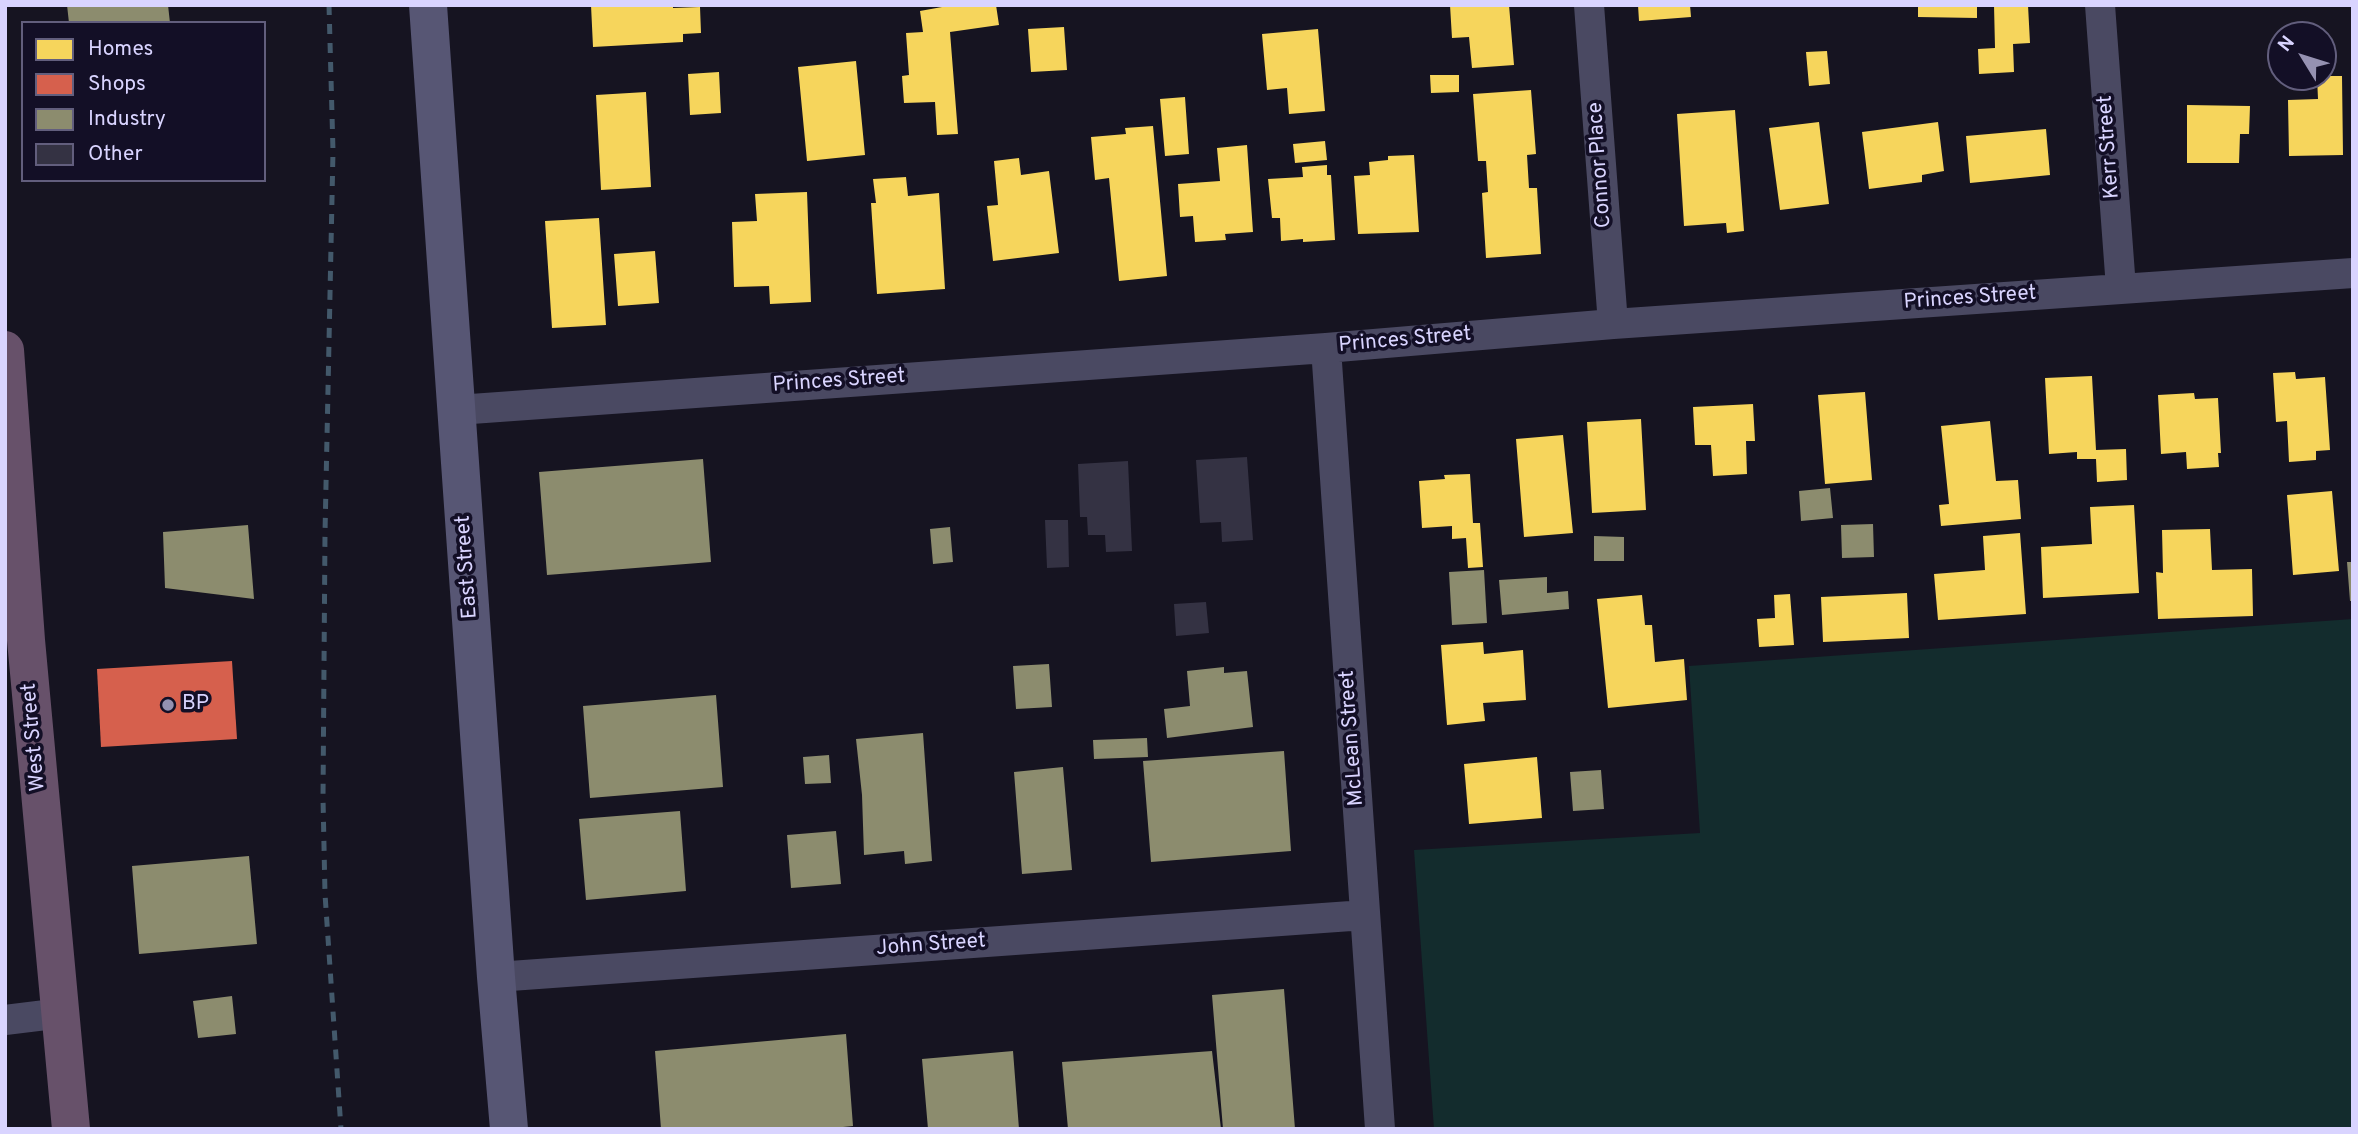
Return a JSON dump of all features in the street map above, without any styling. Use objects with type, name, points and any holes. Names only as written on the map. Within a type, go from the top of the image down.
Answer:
[{"type":"highway","name":"West Street","points":[[5,350],[26,639],[72,1127]]},
{"type":"main road","name":"East Street","points":[[428,5],[509,1129]]},
{"type":"street","name":"Connor Place","points":[[1589,5],[1613,324]]},
{"type":"street","name":"Kerr Street","points":[[2100,5],[2121,288]]},
{"type":"street","name":"Princes Street","points":[[457,410],[1326,348],[1613,324],[2353,273]]},
{"type":"street","name":"McLean Street","points":[[1326,348],[1380,1129]]},
{"type":"street","name":"John Street","points":[[496,977],[1365,915]]},
{"type":"street","points":[[5,1020],[62,1013]]},
{"type":"green space","points":[[2353,619],[2353,1129],[1434,1129],[1414,850],[1700,833],[1689,666]]},
{"type":"building: Homes","points":[[591,5],[700,7],[701,33],[683,34],[683,42],[593,47]]},
{"type":"building: Homes","points":[[953,5],[996,5],[999,25],[950,32],[958,134],[937,135],[935,102],[904,103],[902,76],[909,75],[906,33],[923,32],[920,11]]},
{"type":"building: Homes","points":[[1450,5],[1509,5],[1514,65],[1472,68],[1469,37],[1452,38]]},
{"type":"building: Homes","points":[[1638,5],[1690,5],[1691,17],[1639,21]]},
{"type":"building: Homes","points":[[1918,5],[1977,5],[1977,18],[1918,17]]},
{"type":"building: Homes","points":[[1994,5],[2028,5],[2030,43],[2013,44],[2014,72],[1979,74],[1978,49],[1995,48]]},
{"type":"building: Homes","points":[[1064,27],[1067,70],[1031,72],[1028,29]]},
{"type":"building: Homes","points":[[1318,29],[1325,111],[1289,114],[1287,88],[1267,90],[1262,34]]},
{"type":"building: Homes","points":[[1827,51],[1830,84],[1809,86],[1806,52]]},
{"type":"building: Homes","points":[[856,61],[865,155],[807,161],[798,67]]},
{"type":"building: Homes","points":[[719,72],[721,113],[690,115],[688,74]]},
{"type":"building: Homes","points":[[1430,75],[1459,75],[1459,92],[1431,93]]},
{"type":"building: Homes","points":[[2337,76],[2342,76],[2343,155],[2289,156],[2288,100],[2318,99],[2318,91],[2337,91]]},
{"type":"building: Homes","points":[[1531,90],[1536,154],[1527,155],[1529,188],[1537,188],[1541,254],[1486,258],[1482,193],[1488,192],[1486,161],[1478,161],[1473,94]]},
{"type":"building: Homes","points":[[646,92],[651,187],[601,190],[596,95]]},
{"type":"building: Homes","points":[[1185,97],[1189,154],[1165,156],[1160,99]]},
{"type":"building: Homes","points":[[2187,105],[2250,106],[2249,134],[2240,134],[2239,163],[2187,163]]},
{"type":"building: Homes","points":[[1735,110],[1744,231],[1727,233],[1726,223],[1684,226],[1677,114]]},
{"type":"building: Homes","points":[[1819,122],[1829,204],[1780,210],[1769,128]]},
{"type":"building: Homes","points":[[1938,122],[1944,171],[1922,175],[1922,182],[1869,189],[1862,132]]},
{"type":"building: Homes","points":[[1153,126],[1167,276],[1119,281],[1109,178],[1095,180],[1091,137],[1126,134],[1125,128]]},
{"type":"building: Homes","points":[[2046,129],[2050,175],[1970,183],[1966,136]]},
{"type":"building: Homes","points":[[1325,141],[1327,160],[1295,163],[1293,144]]},
{"type":"building: Homes","points":[[1247,145],[1253,232],[1225,234],[1226,240],[1195,242],[1193,216],[1180,217],[1178,184],[1220,181],[1217,148]]},
{"type":"building: Homes","points":[[1414,155],[1419,232],[1358,234],[1354,176],[1370,175],[1369,162],[1388,160],[1388,156]]},
{"type":"building: Homes","points":[[1019,158],[1021,175],[1049,171],[1059,253],[993,261],[987,206],[998,205],[994,161]]},
{"type":"building: Homes","points":[[1327,165],[1327,175],[1331,175],[1335,240],[1281,241],[1280,218],[1272,218],[1268,179],[1303,177],[1302,167]]},
{"type":"building: Homes","points":[[906,177],[908,196],[939,193],[945,289],[877,294],[871,203],[876,203],[873,179]]},
{"type":"building: Homes","points":[[807,192],[811,302],[770,304],[769,286],[734,287],[732,222],[757,221],[755,194]]},
{"type":"building: Homes","points":[[599,218],[606,325],[552,328],[545,221]]},
{"type":"building: Homes","points":[[655,251],[659,303],[618,306],[614,254]]},
{"type":"building: Homes","points":[[2295,372],[2296,379],[2325,377],[2330,450],[2316,451],[2316,460],[2289,462],[2287,421],[2276,422],[2273,373]]},
{"type":"building: Homes","points":[[2092,376],[2096,450],[2126,449],[2127,480],[2097,482],[2096,459],[2077,459],[2077,452],[2049,454],[2045,378]]},
{"type":"building: Homes","points":[[1865,392],[1872,480],[1825,484],[1818,395]]},
{"type":"building: Homes","points":[[2194,393],[2195,399],[2218,398],[2221,453],[2218,453],[2219,467],[2187,469],[2186,452],[2161,454],[2158,395]]},
{"type":"building: Homes","points":[[1753,404],[1755,441],[1746,441],[1747,474],[1713,476],[1711,445],[1695,445],[1693,407]]},
{"type":"building: Homes","points":[[1641,419],[1646,510],[1592,513],[1587,422]]},
{"type":"building: Homes","points":[[1990,421],[1996,481],[2018,480],[2021,519],[1941,526],[1939,505],[1949,504],[1941,426]]},
{"type":"building: Homes","points":[[1563,435],[1573,533],[1524,537],[1516,439]]},
{"type":"building: Homes","points":[[1470,474],[1473,523],[1480,523],[1483,567],[1468,568],[1466,538],[1452,539],[1452,526],[1422,528],[1419,481],[1445,479],[1444,475]]},
{"type":"building: Homes","points":[[2332,491],[2339,571],[2293,575],[2287,495]]},
{"type":"building: Homes","points":[[2134,505],[2139,593],[2043,598],[2041,547],[2092,544],[2090,507]]},
{"type":"building: Homes","points":[[2210,529],[2212,570],[2252,569],[2253,616],[2158,619],[2156,572],[2163,573],[2162,530]]},
{"type":"building: Homes","points":[[2020,533],[2026,614],[1938,620],[1934,574],[1985,570],[1983,536]]},
{"type":"building: Homes","points":[[1907,593],[1909,638],[1823,642],[1821,597]]},
{"type":"building: Homes","points":[[1790,594],[1794,645],[1759,647],[1757,619],[1775,618],[1774,595]]},
{"type":"building: Homes","points":[[1642,595],[1645,625],[1652,625],[1655,662],[1684,659],[1687,700],[1608,708],[1597,599]]},
{"type":"building: Homes","points":[[1483,642],[1484,654],[1523,650],[1526,700],[1483,703],[1485,721],[1447,725],[1441,645]]},
{"type":"building: Homes","points":[[1537,757],[1542,818],[1469,824],[1464,764]]},
{"type":"building: Shops","points":[[232,661],[237,739],[101,747],[97,669]]},
{"type":"building: Industry","points":[[67,5],[168,5],[170,21],[69,21]]},
{"type":"building: Industry","points":[[703,459],[711,562],[547,575],[539,472]]},
{"type":"building: Industry","points":[[1830,488],[1833,518],[1801,521],[1799,491]]},
{"type":"building: Industry","points":[[1873,524],[1874,557],[1842,558],[1841,525]]},
{"type":"building: Industry","points":[[248,525],[254,599],[165,588],[163,532]]},
{"type":"building: Industry","points":[[950,527],[953,562],[933,564],[930,529]]},
{"type":"building: Industry","points":[[1594,536],[1624,537],[1624,561],[1594,561]]},
{"type":"building: Industry","points":[[2347,562],[2353,562],[2353,601],[2350,601]]},
{"type":"building: Industry","points":[[1484,570],[1487,623],[1452,625],[1449,572]]},
{"type":"building: Industry","points":[[1547,577],[1547,593],[1568,591],[1569,609],[1502,615],[1499,580]]},
{"type":"building: Industry","points":[[1049,664],[1052,707],[1016,709],[1013,666]]},
{"type":"building: Industry","points":[[1224,667],[1224,673],[1247,671],[1253,727],[1167,738],[1164,709],[1190,706],[1187,671]]},
{"type":"building: Industry","points":[[716,695],[723,787],[590,798],[583,706]]},
{"type":"building: Industry","points":[[923,733],[932,861],[905,864],[904,851],[864,855],[862,795],[856,739]]},
{"type":"building: Industry","points":[[1147,738],[1148,757],[1094,759],[1093,740]]},
{"type":"building: Industry","points":[[1284,751],[1291,851],[1151,862],[1143,761]]},
{"type":"building: Industry","points":[[829,755],[831,783],[805,784],[803,757]]},
{"type":"building: Industry","points":[[1063,767],[1072,870],[1022,874],[1014,772]]},
{"type":"building: Industry","points":[[1601,770],[1604,809],[1573,811],[1570,772]]},
{"type":"building: Industry","points":[[680,811],[686,891],[586,900],[579,819]]},
{"type":"building: Industry","points":[[836,831],[841,884],[791,888],[787,835]]},
{"type":"building: Industry","points":[[249,856],[257,944],[139,954],[132,866]]},
{"type":"building: Industry","points":[[1284,989],[1295,1129],[1223,1129],[1212,995]]},
{"type":"building: Industry","points":[[232,996],[236,1034],[198,1038],[193,1001]]},
{"type":"building: Industry","points":[[846,1034],[853,1126],[823,1129],[661,1129],[655,1051]]},
{"type":"building: Industry","points":[[1013,1051],[1019,1129],[928,1129],[922,1059]]},
{"type":"building: Industry","points":[[1212,1051],[1221,1129],[1068,1129],[1062,1062]]},
{"type":"building: Other","points":[[1247,457],[1253,540],[1222,542],[1221,522],[1200,523],[1196,460]]},
{"type":"building: Other","points":[[1128,461],[1132,551],[1106,552],[1105,535],[1088,535],[1087,517],[1080,517],[1078,464]]},
{"type":"building: Other","points":[[1045,520],[1068,520],[1069,567],[1047,568]]},
{"type":"building: Other","points":[[1206,602],[1209,633],[1176,636],[1174,604]]},
{"type":"railway","points":[[329,5],[333,151],[323,798],[325,894],[341,1129]]},
{"type":"place","name":"BP","points":[[168,705]]}]
